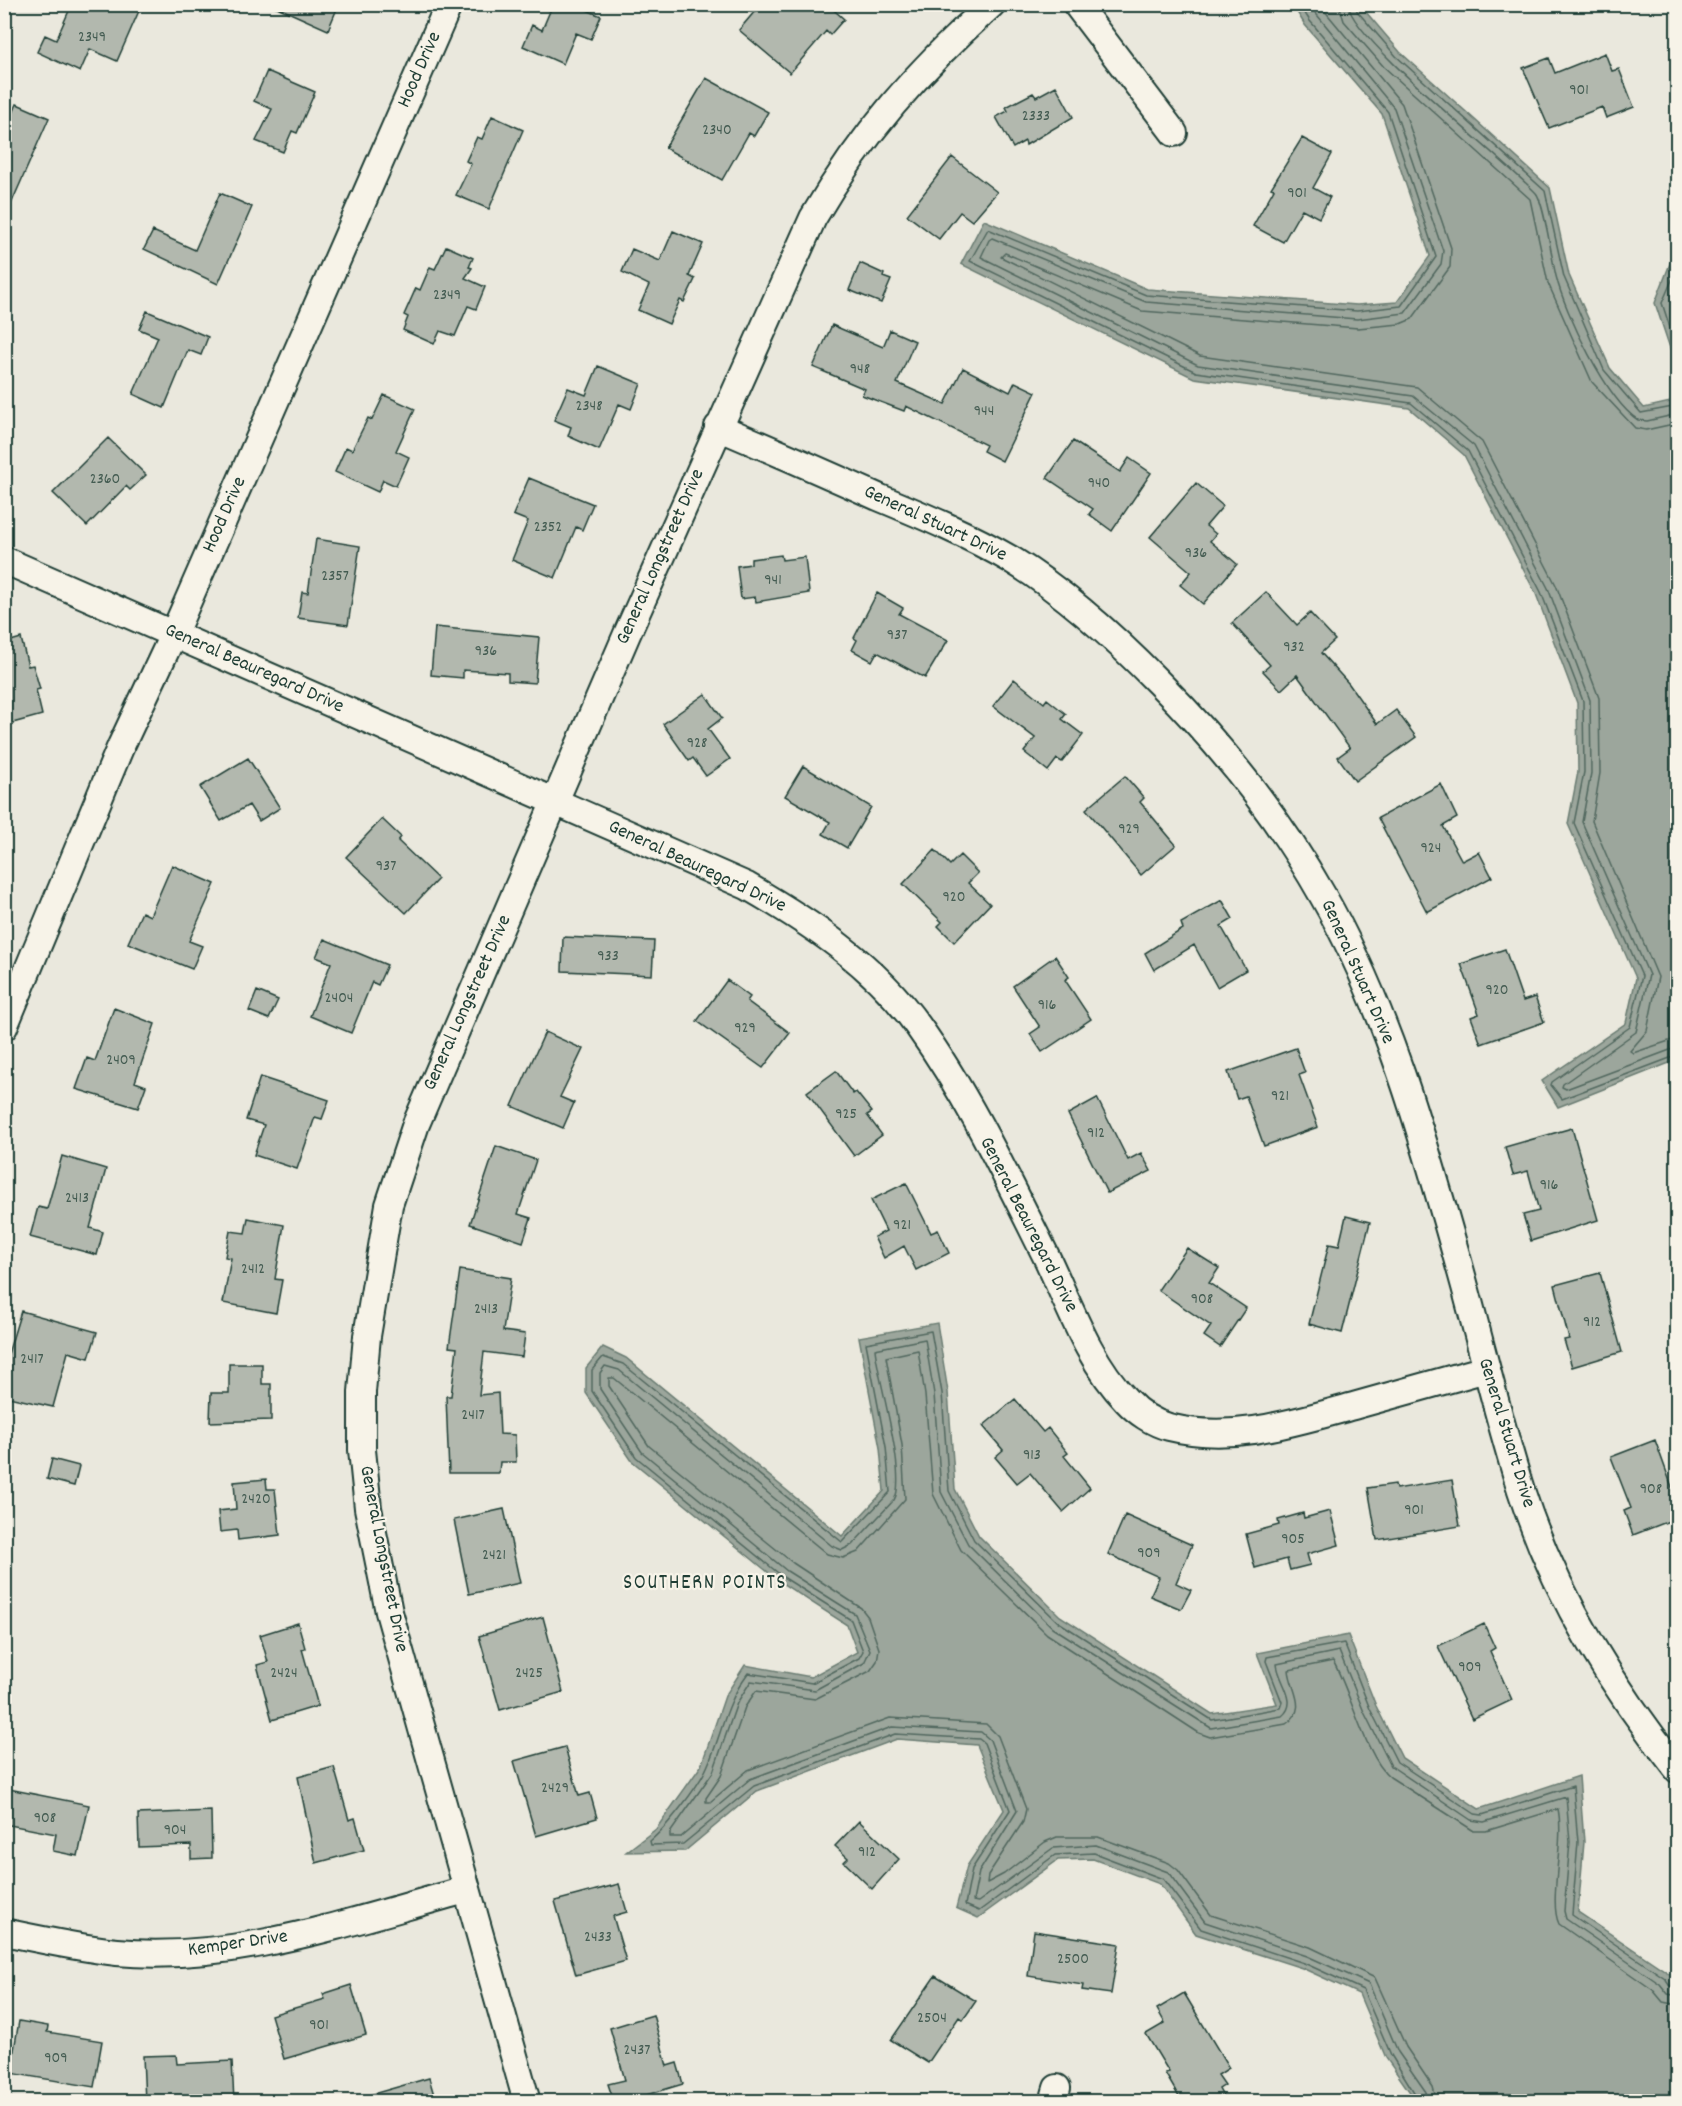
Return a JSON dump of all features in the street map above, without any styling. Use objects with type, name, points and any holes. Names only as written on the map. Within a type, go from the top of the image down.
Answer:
[{"type":"street","name":"Hood Drive","points":[[4,1027],[120,748],[174,633],[448,4]]},
{"type":"street","name":"General Longstreet Drive","points":[[527,2102],[389,1612],[368,1508],[362,1450],[362,1392],[367,1336],[393,1194],[435,1077],[718,427],[813,218],[840,171],[891,104],[924,66],[992,4]]},
{"type":"street","points":[[1076,4],[1174,133]]},
{"type":"street","name":"General Stuart Drive","points":[[718,427],[969,536],[1016,563],[1065,599],[1129,652],[1198,722],[1241,774],[1294,848],[1324,898],[1356,962],[1389,1039],[1423,1141],[1522,1493],[1550,1562],[1579,1625],[1606,1672],[1645,1729],[1677,1770]]},
{"type":"street","name":"General Beauregard Drive","points":[[4,560],[747,886],[797,915],[843,948],[887,989],[917,1024],[937,1054],[997,1159],[1083,1336],[1110,1380],[1125,1399],[1142,1414],[1167,1426],[1201,1432],[1240,1432],[1279,1426],[1486,1369]]},
{"type":"street","name":"Kemper Drive","points":[[4,1932],[48,1942],[118,1952],[182,1952],[283,1940],[466,1890]]},
{"type":"water","points":[[1292,4],[1360,5],[1400,52],[1550,188],[1569,275],[1610,368],[1644,408],[1675,401],[1671,351],[1655,303],[1677,245],[1677,1060],[1558,1107],[1542,1081],[1626,1023],[1636,978],[1568,824],[1578,772],[1577,703],[1536,594],[1464,455],[1409,408],[1194,378],[961,264],[984,220],[1147,289],[1357,305],[1397,302],[1430,256],[1382,114],[1305,25]]},
{"type":"water","points":[[937,1323],[948,1392],[955,1489],[979,1536],[1060,1616],[1212,1714],[1277,1704],[1257,1653],[1348,1635],[1376,1706],[1402,1758],[1479,1809],[1579,1776],[1584,1842],[1578,1912],[1670,1974],[1677,1986],[1677,2101],[1416,2101],[1386,2058],[1359,1994],[1302,1968],[1196,1934],[1160,1884],[1093,1859],[1058,1860],[978,1918],[956,1908],[967,1866],[1004,1810],[977,1745],[897,1739],[757,1791],[685,1851],[626,1852],[656,1829],[701,1766],[725,1696],[745,1665],[811,1677],[857,1652],[847,1625],[780,1582],[632,1461],[586,1393],[586,1368],[603,1347],[626,1358],[842,1536],[884,1491],[880,1448],[859,1337]]},
{"type":"building","points":[[72,4],[142,4],[117,61],[90,49],[80,72],[37,52],[45,35],[56,40]]},
{"type":"building","points":[[270,4],[339,4],[328,30]]},
{"type":"building","points":[[553,4],[589,4],[587,10],[601,16],[591,39],[576,33],[563,64],[523,46],[532,25],[542,30]]},
{"type":"building","points":[[761,4],[827,4],[844,19],[830,35],[826,31],[790,73],[739,30]]},
{"type":"building","points":[[1605,53],[1612,71],[1619,69],[1634,107],[1606,118],[1602,107],[1549,128],[1523,68],[1549,58],[1555,73]]},
{"type":"building","points":[[267,71],[315,92],[297,133],[292,131],[283,152],[256,141],[272,109],[254,101]]},
{"type":"building","points":[[706,78],[768,112],[754,136],[749,133],[722,180],[665,148]]},
{"type":"building","points":[[1056,86],[1073,117],[1026,145],[1025,141],[1013,148],[996,117],[1008,111],[1006,107],[1033,93],[1036,97]]},
{"type":"building","points":[[17,104],[49,118],[4,220],[4,134]]},
{"type":"building","points":[[492,116],[523,130],[489,209],[456,195],[471,164],[466,161],[477,137],[482,139]]},
{"type":"building","points":[[1302,138],[1332,154],[1313,188],[1330,197],[1319,218],[1302,209],[1283,242],[1253,226],[1274,189],[1271,188]]},
{"type":"building","points":[[952,157],[997,192],[972,221],[960,212],[939,239],[907,215]]},
{"type":"building","points":[[220,193],[252,207],[218,284],[144,249],[153,231],[195,250]]},
{"type":"building","points":[[673,231],[703,244],[689,276],[695,279],[684,302],[680,300],[669,324],[638,310],[649,285],[622,272],[632,249],[660,261]]},
{"type":"building","points":[[446,246],[473,258],[469,267],[472,268],[465,278],[485,287],[476,309],[468,306],[455,336],[440,331],[434,344],[403,330],[408,317],[404,315],[416,288],[420,290],[430,267],[435,269]]},
{"type":"building","points":[[860,263],[884,274],[883,277],[891,280],[881,303],[849,290]]},
{"type":"building","points":[[147,311],[208,337],[201,355],[188,350],[164,408],[133,394],[158,337],[139,329]]},
{"type":"building","points":[[832,325],[883,347],[890,330],[915,341],[897,383],[945,404],[963,368],[1010,392],[1015,382],[1036,392],[1002,461],[983,451],[986,445],[906,406],[904,411],[862,395],[865,389],[813,367]]},
{"type":"building","points":[[598,366],[641,384],[631,409],[619,404],[599,450],[568,436],[571,427],[554,420],[568,388],[586,395]]},
{"type":"building","points":[[384,395],[415,409],[396,451],[409,457],[396,486],[383,480],[378,492],[335,472],[346,447],[352,450],[368,418],[372,420]]},
{"type":"building","points":[[108,438],[146,475],[130,490],[126,486],[87,526],[53,493]]},
{"type":"building","points":[[1073,441],[1120,472],[1129,458],[1151,473],[1112,531],[1089,514],[1093,509],[1047,478]]},
{"type":"building","points":[[529,478],[593,504],[582,530],[576,527],[555,578],[512,560],[528,521],[513,515]]},
{"type":"building","points":[[1196,483],[1223,506],[1206,526],[1216,534],[1210,541],[1237,564],[1203,604],[1180,585],[1191,572],[1150,537]]},
{"type":"building","points":[[316,539],[360,546],[348,625],[298,618],[302,592],[308,593]]},
{"type":"building","points":[[781,555],[782,560],[805,557],[809,593],[756,602],[755,597],[741,599],[737,566],[751,564],[751,559]]},
{"type":"building","points":[[1266,592],[1297,625],[1310,613],[1335,640],[1321,653],[1349,684],[1377,724],[1396,710],[1416,737],[1355,781],[1338,757],[1350,748],[1297,675],[1281,690],[1263,671],[1270,665],[1232,623]]},
{"type":"building","points":[[877,593],[903,608],[899,614],[948,640],[925,678],[877,652],[872,661],[852,650],[857,640],[854,638]]},
{"type":"building","points":[[435,627],[539,637],[535,683],[508,681],[508,673],[463,670],[463,678],[431,675]]},
{"type":"building","points":[[21,638],[28,666],[33,665],[40,689],[36,690],[42,715],[9,724],[4,707],[4,643]]},
{"type":"building","points":[[1014,679],[1044,703],[1047,699],[1066,714],[1062,719],[1083,735],[1062,762],[1057,759],[1048,771],[1024,752],[1035,738],[993,706]]},
{"type":"building","points":[[705,694],[722,718],[708,729],[730,759],[706,776],[693,758],[689,761],[663,724]]},
{"type":"building","points":[[248,758],[280,808],[259,821],[249,805],[221,821],[200,787]]},
{"type":"building","points":[[803,766],[871,807],[847,848],[823,834],[830,822],[785,796]]},
{"type":"building","points":[[1125,776],[1144,798],[1140,802],[1176,845],[1141,875],[1086,809]]},
{"type":"building","points":[[1441,784],[1457,818],[1443,826],[1462,861],[1479,852],[1492,877],[1427,912],[1378,818]]},
{"type":"building","points":[[382,819],[401,837],[398,841],[438,879],[406,913],[346,857]]},
{"type":"building","points":[[935,850],[950,865],[960,855],[978,873],[968,883],[990,904],[954,942],[938,926],[942,922],[903,884]]},
{"type":"building","points":[[172,865],[215,884],[189,941],[202,946],[192,969],[128,943],[142,912],[150,916]]},
{"type":"building","points":[[1222,900],[1233,919],[1221,926],[1246,970],[1217,987],[1194,945],[1154,970],[1145,953],[1183,929],[1181,923]]},
{"type":"building","points":[[563,937],[654,941],[652,975],[562,971]]},
{"type":"building","points":[[324,939],[387,965],[378,985],[372,982],[351,1033],[310,1016],[331,963],[316,957]]},
{"type":"building","points":[[1505,949],[1523,1001],[1535,997],[1544,1022],[1481,1044],[1471,1017],[1479,1014],[1461,964]]},
{"type":"building","points":[[1055,956],[1069,977],[1065,980],[1091,1019],[1042,1052],[1030,1034],[1040,1027],[1013,986]]},
{"type":"building","points":[[727,980],[750,997],[747,1001],[790,1033],[763,1068],[697,1021]]},
{"type":"building","points":[[257,991],[278,1000],[269,1019],[249,1011]]},
{"type":"building","points":[[114,1008],[155,1024],[135,1082],[146,1086],[138,1108],[76,1089],[87,1058],[95,1061]]},
{"type":"building","points":[[545,1032],[583,1049],[560,1097],[574,1103],[563,1128],[512,1106]]},
{"type":"building","points":[[1296,1048],[1305,1073],[1299,1075],[1318,1127],[1264,1146],[1246,1096],[1237,1099],[1228,1072]]},
{"type":"building","points":[[836,1071],[853,1094],[856,1092],[872,1112],[867,1115],[882,1135],[854,1156],[807,1092]]},
{"type":"building","points":[[260,1077],[329,1100],[322,1119],[315,1117],[297,1169],[254,1155],[264,1125],[246,1120]]},
{"type":"building","points":[[1097,1098],[1128,1160],[1141,1153],[1151,1171],[1107,1193],[1068,1114]]},
{"type":"building","points":[[1572,1128],[1598,1220],[1531,1241],[1523,1215],[1539,1211],[1528,1171],[1513,1175],[1505,1147]]},
{"type":"building","points":[[496,1146],[536,1160],[518,1214],[531,1218],[523,1242],[470,1224]]},
{"type":"building","points":[[62,1156],[106,1169],[90,1228],[103,1232],[97,1255],[30,1237],[38,1207],[47,1209]]},
{"type":"building","points":[[906,1183],[931,1233],[938,1230],[949,1253],[916,1270],[904,1246],[884,1258],[874,1237],[886,1231],[871,1200]]},
{"type":"building","points":[[1346,1216],[1370,1222],[1342,1333],[1309,1324],[1329,1244],[1339,1246]]},
{"type":"building","points":[[248,1218],[284,1225],[275,1279],[282,1280],[276,1313],[223,1303],[231,1258],[225,1257],[230,1231],[245,1233]]},
{"type":"building","points":[[1187,1248],[1219,1268],[1209,1283],[1246,1308],[1220,1347],[1204,1336],[1211,1326],[1158,1290]]},
{"type":"building","points":[[460,1270],[511,1278],[503,1331],[525,1334],[522,1357],[484,1352],[479,1395],[498,1393],[500,1434],[515,1435],[516,1462],[500,1462],[499,1473],[449,1473],[446,1396],[451,1396],[457,1348],[449,1347]]},
{"type":"building","points":[[1600,1273],[1622,1352],[1572,1367],[1564,1340],[1569,1339],[1555,1285]]},
{"type":"building","points":[[21,1311],[97,1332],[89,1358],[68,1352],[53,1407],[4,1396],[4,1367]]},
{"type":"building","points":[[229,1364],[262,1364],[262,1384],[271,1384],[271,1420],[210,1422],[211,1393],[229,1393]]},
{"type":"building","points":[[1015,1399],[1043,1432],[1048,1428],[1068,1453],[1064,1456],[1090,1488],[1063,1512],[1030,1473],[1017,1483],[995,1457],[1003,1450],[983,1426]]},
{"type":"building","points":[[1655,1440],[1677,1501],[1677,1518],[1633,1535],[1624,1511],[1631,1508],[1611,1457]]},
{"type":"building","points":[[52,1459],[79,1466],[74,1486],[47,1479]]},
{"type":"building","points":[[266,1479],[267,1489],[275,1489],[280,1535],[238,1540],[237,1530],[220,1532],[218,1511],[236,1509],[234,1482]]},
{"type":"building","points":[[1452,1480],[1460,1526],[1377,1540],[1368,1488],[1395,1484],[1396,1489]]},
{"type":"building","points":[[504,1509],[520,1583],[469,1594],[454,1520]]},
{"type":"building","points":[[1330,1511],[1339,1545],[1307,1554],[1310,1565],[1290,1570],[1287,1559],[1255,1568],[1246,1534],[1279,1525],[1278,1520],[1303,1513],[1304,1518]]},
{"type":"building","points":[[1125,1515],[1192,1545],[1176,1583],[1191,1590],[1181,1609],[1150,1596],[1159,1577],[1108,1554]]},
{"type":"building","points":[[543,1617],[563,1692],[500,1710],[479,1636]]},
{"type":"building","points":[[298,1623],[305,1648],[302,1649],[318,1706],[272,1720],[257,1665],[268,1662],[260,1635]]},
{"type":"building","points":[[1484,1624],[1495,1648],[1490,1651],[1512,1700],[1472,1719],[1438,1646]]},
{"type":"building","points":[[565,1747],[579,1796],[590,1793],[597,1818],[536,1836],[514,1761]]},
{"type":"building","points":[[334,1767],[349,1820],[355,1818],[364,1850],[316,1863],[298,1777]]},
{"type":"building","points":[[9,1789],[89,1805],[78,1856],[53,1851],[56,1834],[4,1824]]},
{"type":"building","points":[[211,1811],[212,1858],[191,1859],[191,1845],[139,1847],[138,1814]]},
{"type":"building","points":[[859,1821],[899,1859],[872,1889],[844,1862],[848,1858],[835,1846]]},
{"type":"building","points":[[619,1884],[627,1912],[613,1916],[626,1961],[576,1975],[555,1901]]},
{"type":"building","points":[[1034,1931],[1119,1944],[1111,1994],[1082,1990],[1083,1985],[1028,1976]]},
{"type":"building","points":[[935,1976],[976,2001],[963,2020],[959,2017],[928,2063],[891,2040]]},
{"type":"building","points":[[351,1985],[366,2035],[284,2059],[271,2015],[325,1999],[323,1994]]},
{"type":"building","points":[[1184,1993],[1229,2068],[1218,2075],[1225,2085],[1219,2089],[1226,2102],[1182,2102],[1165,2073],[1169,2072],[1146,2034],[1165,2023],[1157,2009]]},
{"type":"building","points":[[653,2015],[667,2066],[677,2063],[683,2084],[623,2102],[614,2102],[608,2084],[625,2080],[610,2028]]},
{"type":"building","points":[[19,2021],[48,2026],[47,2032],[102,2041],[94,2087],[10,2073]]},
{"type":"building","points":[[176,2055],[177,2064],[232,2061],[234,2102],[145,2102],[143,2056]]},
{"type":"building","points":[[429,2078],[436,2102],[367,2102],[366,2096]]},
{"type":"district","name":"SOUTHERN POINTS","points":[[705,1584]]}]
